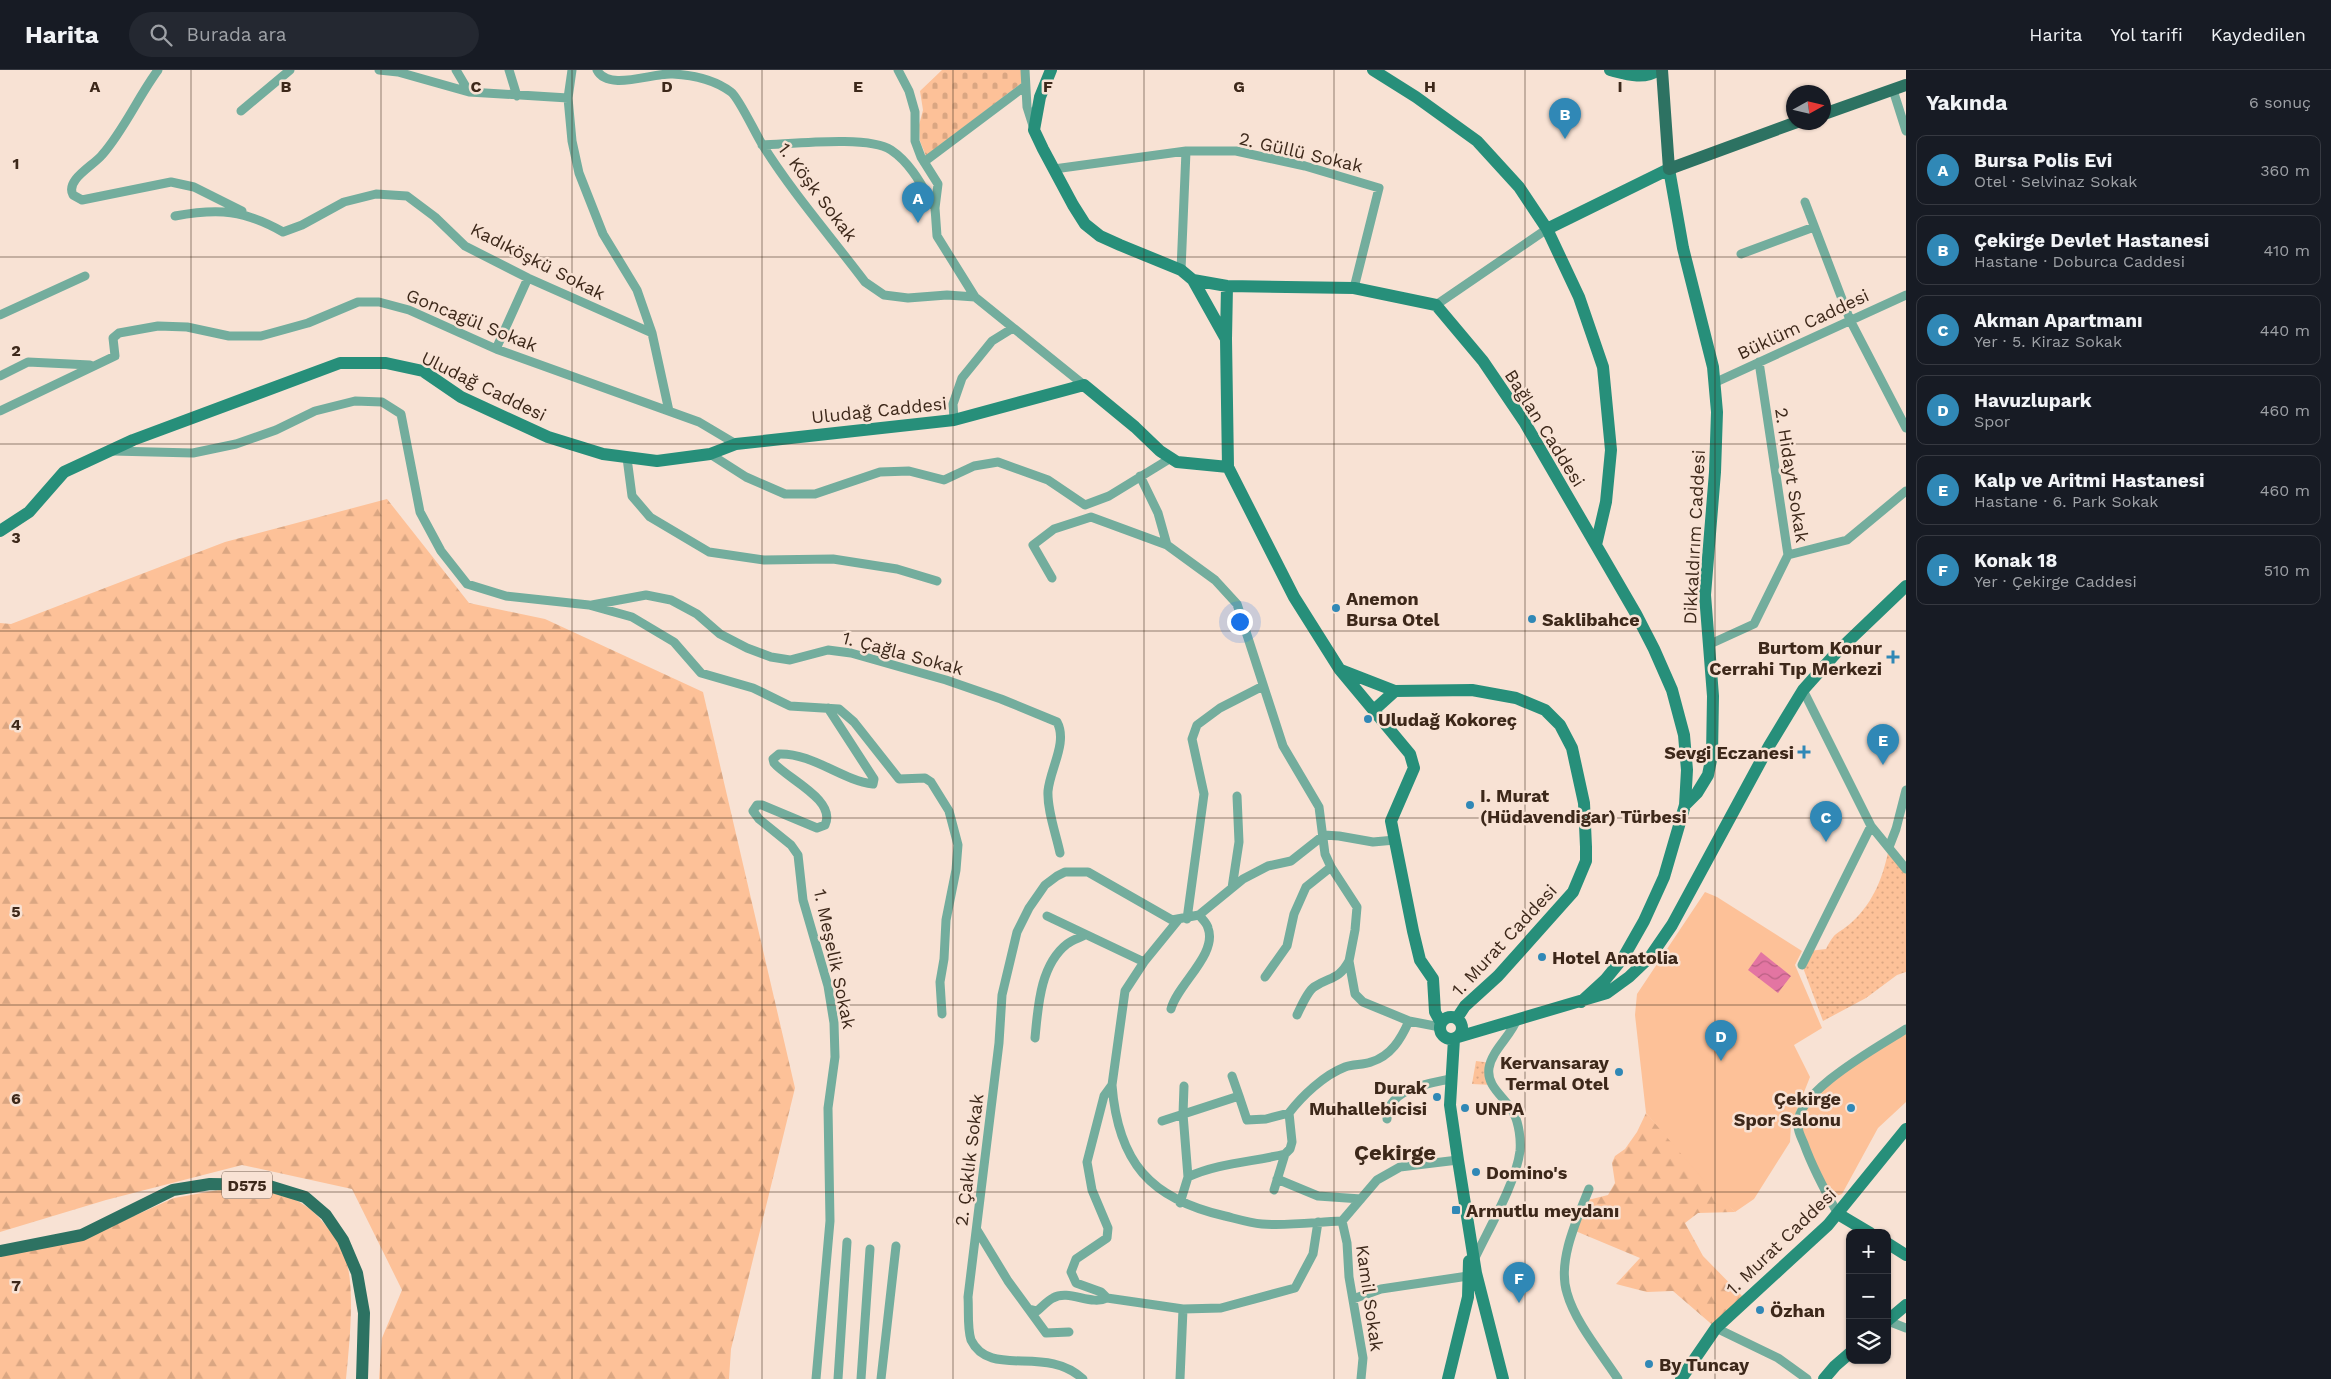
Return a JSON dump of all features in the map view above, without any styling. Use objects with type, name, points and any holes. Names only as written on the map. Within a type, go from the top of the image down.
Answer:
[{"type":"main road","points":[[1051,70],[1040,97],[1034,130],[1086,224],[1100,236],[1181,270],[1193,280],[1226,339]]},
{"type":"main road","points":[[1372,70],[1416,97],[1477,141],[1519,187],[1547,229],[1579,297],[1603,367],[1611,450],[1606,502],[1596,545]]},
{"type":"main road","points":[[1610,70],[1637,76],[1650,75],[1658,70]]},
{"type":"main road","name":"Dikkaldırım Caddesi","points":[[1581,1002],[1605,980],[1623,958],[1644,921],[1664,877],[1685,805],[1698,793],[1708,775],[1712,755],[1713,696],[1705,595],[1715,472],[1717,412],[1713,367],[1683,248],[1669,169],[1662,70]]},
{"type":"main road","points":[[1831,112],[1906,85]]},
{"type":"main road","points":[[1547,229],[1669,169],[1786,126]]},
{"type":"main road","points":[[1193,280],[1227,286],[1354,288],[1436,305]]},
{"type":"main road","points":[[1227,286],[1228,468],[1294,597],[1340,670],[1410,754],[1414,768],[1391,821],[1412,931],[1420,960],[1433,979],[1435,1012],[1447,1032]]},
{"type":"main road","name":"Bağlan Caddesi","points":[[1436,305],[1483,361],[1525,423],[1636,614],[1672,690],[1684,735],[1687,770],[1685,805]]},
{"type":"main road","name":"Uludağ Caddesi","points":[[0,531],[29,512],[64,472],[133,440],[340,363],[386,363],[423,371],[461,397],[548,437],[603,454],[657,461],[710,454],[736,444],[954,420],[1084,385]]},
{"type":"main road","points":[[1084,385],[1177,462],[1228,468]]},
{"type":"main road","points":[[1447,1032],[1517,1019],[1581,1002],[1607,993],[1629,977],[1656,949],[1672,926],[1769,746],[1802,690],[1836,652],[1873,618],[1906,593]]},
{"type":"main road","name":"1. Murat Caddesi","points":[[1340,670],[1395,691],[1472,690],[1516,698],[1545,710],[1560,726],[1572,748],[1584,803],[1586,861],[1573,892],[1498,976],[1465,1006],[1459,1021]]},
{"type":"main road","points":[[1374,710],[1395,691]]},
{"type":"main road","points":[[1503,1379],[1474,1261],[1450,1105],[1452,1064],[1447,1032],[1449,1017],[1459,1021],[1517,1019]]},
{"type":"main road","points":[[1447,1032],[1462,1031],[1459,1021]]},
{"type":"main road","name":"1. Murat Caddesi","points":[[1681,1379],[1716,1328],[1838,1214],[1906,1129]]},
{"type":"main road","name":"D575","points":[[0,1251],[82,1235],[173,1190],[210,1184],[266,1185],[305,1197],[326,1215],[343,1240],[358,1273],[364,1314],[362,1379]]},
{"type":"main road","points":[[1838,1214],[1863,1229]]},
{"type":"main road","points":[[1448,1379],[1468,1297],[1470,1236]]},
{"type":"main road","points":[[1896,1246],[1906,1255]]},
{"type":"main road","points":[[1890,1319],[1906,1305]]},
{"type":"main road","points":[[1824,1379],[1846,1357]]},
{"type":"street","points":[[158,70],[110,146],[92,167],[72,183],[70,189],[73,195],[82,200],[171,182],[194,187],[242,211],[246,216]]},
{"type":"street","points":[[241,111],[290,70]]},
{"type":"street","points":[[379,70],[398,72],[469,92],[568,98]]},
{"type":"street","points":[[456,70],[469,92]]},
{"type":"street","points":[[509,70],[517,96]]},
{"type":"street","points":[[572,70],[568,98],[572,142],[579,173],[603,234],[637,290],[652,334],[669,411]]},
{"type":"street","points":[[597,70],[599,74],[608,79],[619,81],[671,72],[709,80],[732,92],[762,145]]},
{"type":"street","points":[[898,70],[909,91],[914,112],[915,141],[924,162],[938,184],[935,208],[937,236],[974,297],[1084,385]]},
{"type":"street","points":[[1025,70],[1027,107],[1034,130]]},
{"type":"street","points":[[924,162],[1025,86]]},
{"type":"street","points":[[1893,90],[1906,131]]},
{"type":"street","name":"1. Köşk Sokak","points":[[762,145],[866,142],[891,150],[916,174],[935,208]]},
{"type":"street","name":"1. Köşk Sokak","points":[[762,145],[865,282],[884,295],[908,298],[947,295],[974,297]]},
{"type":"street","points":[[1181,270],[1186,151]]},
{"type":"street","name":"2. Güllü Sokak","points":[[1054,169],[1186,151],[1236,152],[1305,166],[1379,188],[1354,288]]},
{"type":"street","name":"Kadıköşkü Sokak","points":[[175,216],[200,211],[233,212],[264,221],[283,232],[302,225],[344,202],[376,194],[407,196],[436,217],[464,246],[528,278],[652,334]]},
{"type":"street","points":[[1805,202],[1850,320],[1906,428]]},
{"type":"street","points":[[1741,254],[1814,227]]},
{"type":"street","points":[[1436,305],[1547,229]]},
{"type":"street","points":[[0,315],[84,276]]},
{"type":"street","points":[[496,349],[528,278]]},
{"type":"street","name":"Büklüm Caddesi","points":[[1714,382],[1906,295]]},
{"type":"street","name":"Goncagül Sokak","points":[[0,411],[92,365],[115,356],[113,338],[119,333],[168,326],[188,327],[229,336],[260,336],[308,323],[358,302],[379,302],[409,310],[496,349],[699,422],[736,444]]},
{"type":"street","points":[[954,420],[953,404],[962,378],[992,341],[1013,328]]},
{"type":"street","name":"Goncagül Sokak","points":[[0,376],[28,362],[92,365]]},
{"type":"street","name":"2. Hidayt Sokak","points":[[1708,645],[1754,624],[1788,555],[1759,362]]},
{"type":"street","points":[[109,451],[193,453],[252,438],[315,411],[355,401],[382,402],[401,414],[420,512],[441,551],[467,584],[506,596],[589,605],[632,617],[674,642],[701,673],[753,688],[790,706],[839,709],[854,722],[898,779],[925,778],[931,782],[949,811],[958,845],[956,870],[946,920],[944,959],[940,982],[942,1014]]},
{"type":"street","points":[[710,454],[746,477],[785,494],[815,494],[880,472],[909,471],[944,480],[974,466],[998,462],[1048,480],[1085,505],[1091,517]]},
{"type":"street","points":[[627,458],[632,496],[650,517],[709,552],[764,560],[833,559],[897,569],[937,581]]},
{"type":"street","points":[[1085,505],[1109,496],[1171,458]]},
{"type":"street","points":[[1140,476],[1158,513],[1167,545]]},
{"type":"street","points":[[1788,555],[1847,540],[1906,491]]},
{"type":"street","points":[[1052,578],[1033,545],[1054,530],[1091,517],[1167,545],[1215,580],[1237,604],[1282,746],[1319,807],[1325,854],[1331,867],[1357,907],[1349,961],[1343,972],[1335,978],[1312,988],[1297,1015]]},
{"type":"street","name":"1. Çağla Sokak","points":[[589,605],[646,595],[671,600],[697,614],[720,634],[771,657],[790,660],[828,650],[851,653],[946,680],[1001,699],[1057,722],[1060,728],[1060,738],[1055,767],[1048,790],[1060,853]]},
{"type":"street","points":[[1263,686],[1220,708],[1197,725],[1192,739],[1204,794],[1183,919],[1144,962],[1125,991],[1112,1085],[1114,1111],[1123,1142],[1147,1181],[1180,1203],[1208,1212],[1262,1224],[1342,1221],[1377,1180],[1400,1167],[1458,1160]]},
{"type":"street","points":[[1802,690],[1871,826],[1906,869]]},
{"type":"street","name":"1. Meşelik Sokak","points":[[816,1379],[830,1221],[828,1108],[834,1058],[834,1023],[828,986],[803,900],[798,855],[791,845],[758,818],[753,811],[757,806],[762,805],[817,828],[825,824],[826,815],[814,795],[774,763],[773,759],[779,754],[801,757],[861,783],[873,784],[874,779],[828,708]]},
{"type":"street","points":[[1889,847],[1906,790]]},
{"type":"street","points":[[1232,888],[1239,842],[1237,796]]},
{"type":"street","points":[[1802,965],[1871,826]]},
{"type":"street","points":[[1183,919],[1199,915],[1243,879],[1268,866],[1291,861],[1324,835],[1373,842],[1395,840]]},
{"type":"street","points":[[1265,977],[1287,946],[1294,914],[1306,887],[1331,867]]},
{"type":"street","name":"2. Çaklık Sokak","points":[[1083,1379],[1067,1369],[1048,1365],[1003,1370],[978,1358],[970,1338],[968,1297],[1002,995],[1017,932],[1029,908],[1045,884],[1065,872],[1088,872],[1107,881],[1141,904],[1172,920],[1183,919]]},
{"type":"street","points":[[1171,1009],[1174,998],[1195,971],[1210,938],[1208,927],[1199,915]]},
{"type":"street","points":[[1047,916],[1144,962]]},
{"type":"street","points":[[1035,1038],[1039,1001],[1048,968],[1067,944],[1085,935]]},
{"type":"street","points":[[1349,961],[1355,994],[1363,1002],[1409,1021],[1447,1032]]},
{"type":"street","points":[[1474,1261],[1506,1194],[1520,1152],[1519,1135],[1514,1114],[1494,1089],[1490,1079],[1489,1068],[1493,1057],[1513,1029],[1517,1019]]},
{"type":"street","points":[[1232,1076],[1248,1120],[1266,1119],[1289,1113],[1297,1102],[1328,1077],[1345,1067],[1372,1062],[1385,1055],[1399,1042],[1409,1021]]},
{"type":"street","points":[[1838,1214],[1819,1181],[1806,1151],[1798,1127],[1798,1115],[1814,1092],[1843,1070],[1906,1029]]},
{"type":"street","points":[[1387,1119],[1387,1111],[1396,1099],[1412,1087],[1450,1079]]},
{"type":"street","points":[[1108,1298],[1101,1292],[1076,1283],[1070,1272],[1076,1258],[1107,1238],[1108,1234],[1107,1223],[1092,1190],[1087,1162],[1104,1096],[1112,1085]]},
{"type":"street","points":[[1180,1203],[1188,1177],[1183,1114],[1184,1086]]},
{"type":"street","points":[[1162,1121],[1239,1096]]},
{"type":"street","points":[[1188,1177],[1220,1165],[1285,1154],[1290,1150],[1292,1142],[1289,1113]]},
{"type":"street","points":[[1274,1190],[1285,1154]]},
{"type":"street","points":[[1277,1179],[1318,1196],[1361,1199]]},
{"type":"street","points":[[1589,1189],[1565,1258],[1566,1291],[1574,1311],[1618,1379]]},
{"type":"street","name":"Kamil Sokak","points":[[1342,1221],[1347,1243],[1349,1277],[1363,1358],[1361,1379]]},
{"type":"street","points":[[1028,1309],[1037,1311],[1054,1297],[1066,1295],[1096,1300],[1108,1298],[1182,1309],[1221,1308],[1296,1288],[1313,1254],[1318,1222]]},
{"type":"street","points":[[977,1230],[1008,1281],[1046,1333],[1069,1332]]},
{"type":"street","points":[[838,1379],[847,1242]]},
{"type":"street","points":[[881,1379],[896,1246]]},
{"type":"street","points":[[861,1379],[870,1249]]},
{"type":"street","points":[[1353,1299],[1381,1289],[1468,1276]]},
{"type":"street","points":[[1180,1379],[1182,1309]]},
{"type":"street","points":[[1891,1322],[1906,1328]]},
{"type":"street","points":[[1716,1328],[1778,1358],[1807,1379]]},
{"type":"green space","points":[[942,70],[1022,70],[1023,82],[926,156],[920,141],[919,125],[923,110],[920,91]]},
{"type":"green space","points":[[387,499],[469,603],[545,619],[703,692],[795,1088],[731,1349],[729,1379],[379,1379],[382,1338],[402,1290],[352,1189],[242,1165],[106,1200],[0,1232],[0,623],[11,624],[225,542]]},
{"type":"green space","points":[[1889,847],[1906,869],[1906,972],[1897,975],[1866,998],[1823,1021],[1802,965],[1809,951],[1826,949],[1835,935],[1852,922],[1866,906],[1881,878]]},
{"type":"green space","points":[[1705,892],[1717,897],[1802,951],[1795,965],[1822,1028],[1794,1045],[1810,1077],[1791,1125],[1790,1142],[1754,1199],[1735,1212],[1707,1184],[1646,1113],[1635,1015],[1637,994]]},
{"type":"green space","name":"Çekirge Spor Salonu","points":[[1906,1029],[1906,1102],[1878,1128],[1842,1194],[1829,1199],[1807,1151],[1798,1115],[1814,1092]]},
{"type":"green space","points":[[1476,1061],[1491,1063],[1492,1085],[1472,1084]]},
{"type":"green space","points":[[1646,1113],[1735,1212],[1698,1213],[1685,1223],[1703,1256],[1746,1300],[1716,1328],[1673,1291],[1647,1292],[1616,1284],[1640,1258],[1573,1230],[1584,1201],[1608,1195],[1615,1183],[1612,1163],[1615,1156],[1625,1149],[1637,1132]]},
{"type":"green space","points":[[224,1189],[274,1193],[293,1199],[313,1212],[326,1225],[341,1247],[348,1269],[351,1300],[346,1379],[0,1379],[0,1257],[98,1232],[174,1198]]},
{"type":"water","points":[[1761,952],[1791,976],[1778,993],[1748,970]]},
{"type":"place","name":"Çekirge Devlet Hastanesi","points":[[1565,139]]},
{"type":"place","name":"Bursa Polis Evi","points":[[918,223]]},
{"type":"place","name":"Anemon Bursa Otel","points":[[1336,608]]},
{"type":"place","name":"Saklibahce","points":[[1532,619]]},
{"type":"place","name":"Burtom Konur Cerrahi Tıp Merkezi","points":[[1893,657]]},
{"type":"place","name":"Uludağ Kokoreç","points":[[1368,719]]},
{"type":"place","name":"Sevgi Eczanesi","points":[[1804,752]]},
{"type":"place","name":"Kalp ve Aritmi Hastanesi","points":[[1883,765]]},
{"type":"place","name":"I. Murat (Hüdavendigar) Türbesi","points":[[1470,805]]},
{"type":"place","name":"Akman Apartmanı","points":[[1826,842]]},
{"type":"place","name":"Hotel Anatolia","points":[[1542,957]]},
{"type":"place","name":"Havuzlupark","points":[[1721,1061]]},
{"type":"place","name":"Kervansaray Termal Otel","points":[[1619,1072]]},
{"type":"place","name":"Durak Muhallebicisi","points":[[1437,1097]]},
{"type":"place","name":"UNPA","points":[[1465,1108]]},
{"type":"place","name":"Çekirge Spor Salonu","points":[[1851,1108]]},
{"type":"place","name":"Domino's","points":[[1476,1172]]},
{"type":"place","name":"Armutlu meydanı","points":[[1456,1210]]},
{"type":"place","name":"Konak 18","points":[[1519,1303]]},
{"type":"place","name":"Özhan","points":[[1760,1310]]},
{"type":"place","name":"By Tuncay","points":[[1649,1364]]},
{"type":"district","name":"Çekirge","points":[[1395,1152]]}]
